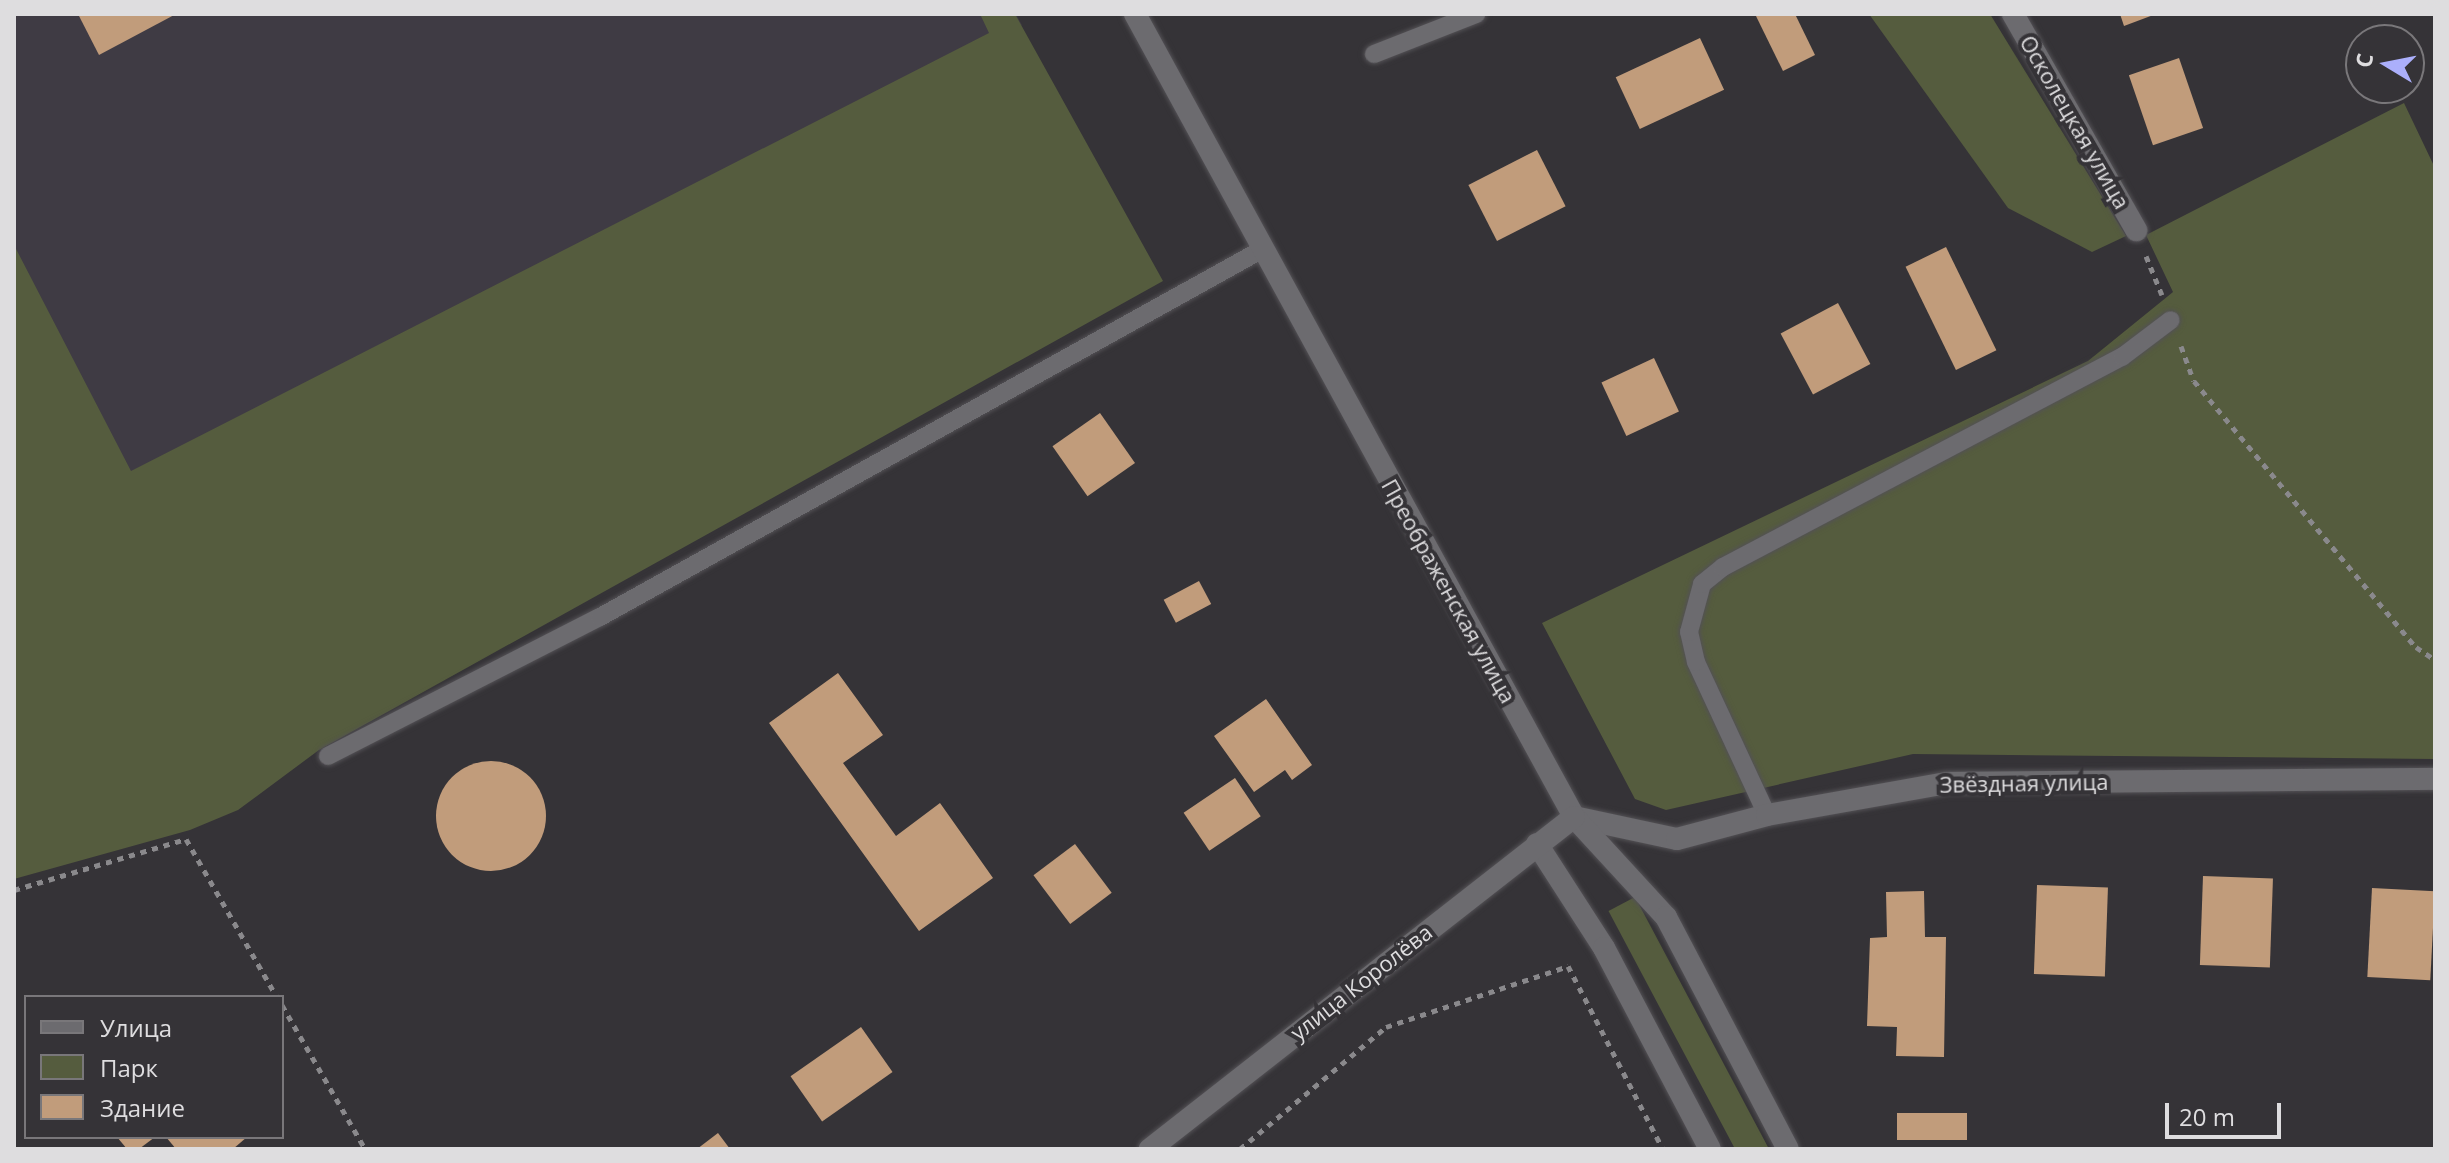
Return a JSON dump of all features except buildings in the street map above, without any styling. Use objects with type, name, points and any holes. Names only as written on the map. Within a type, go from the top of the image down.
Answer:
[{"type":"street","name":"Преображенская улица","points":[[1135,14],[1261,250],[1574,817],[1666,917],[1788,1149]]},
{"type":"street","name":"Осколецкая улица","points":[[2013,14],[2136,230]]},
{"type":"street","name":"Звёздная улица","points":[[1574,817],[1677,839],[1767,815],[1947,783],[2435,779]]},
{"type":"street","name":"улица Королёва","points":[[1150,1149],[1574,817]]},
{"type":"street","points":[[1537,844],[1604,948],[1710,1149]]},
{"type":"lane","points":[[1374,54],[1476,14]]},
{"type":"lane","points":[[328,756],[600,617],[1261,250]]},
{"type":"lane","points":[[1767,815],[1696,662],[1689,632],[1702,584],[1723,567],[2122,357],[2171,320]]},
{"type":"path","points":[[2136,230],[2194,381],[2416,647],[2435,660]]},
{"type":"path","points":[[14,890],[186,839],[276,995]]},
{"type":"path","points":[[1240,1149],[1386,1027],[1568,966],[1663,1149]]},
{"type":"path","points":[[284,1008],[365,1149]]},
{"type":"shaded area","points":[[14,14],[1016,14],[1022,25],[128,480],[14,258]]},
{"type":"green space","points":[[980,14],[1015,14],[1163,281],[319,750],[238,810],[190,830],[14,879],[14,245],[131,471],[989,33]]},
{"type":"green space","points":[[1869,14],[1990,14],[2126,236],[2092,252],[2008,208]]},
{"type":"green space","points":[[2404,104],[2435,168],[2435,759],[1913,754],[1666,810],[1635,799],[1542,623],[2088,361],[2173,292],[2146,235]]},
{"type":"green space","points":[[1635,897],[1768,1148],[1735,1149],[1609,911]]}]
